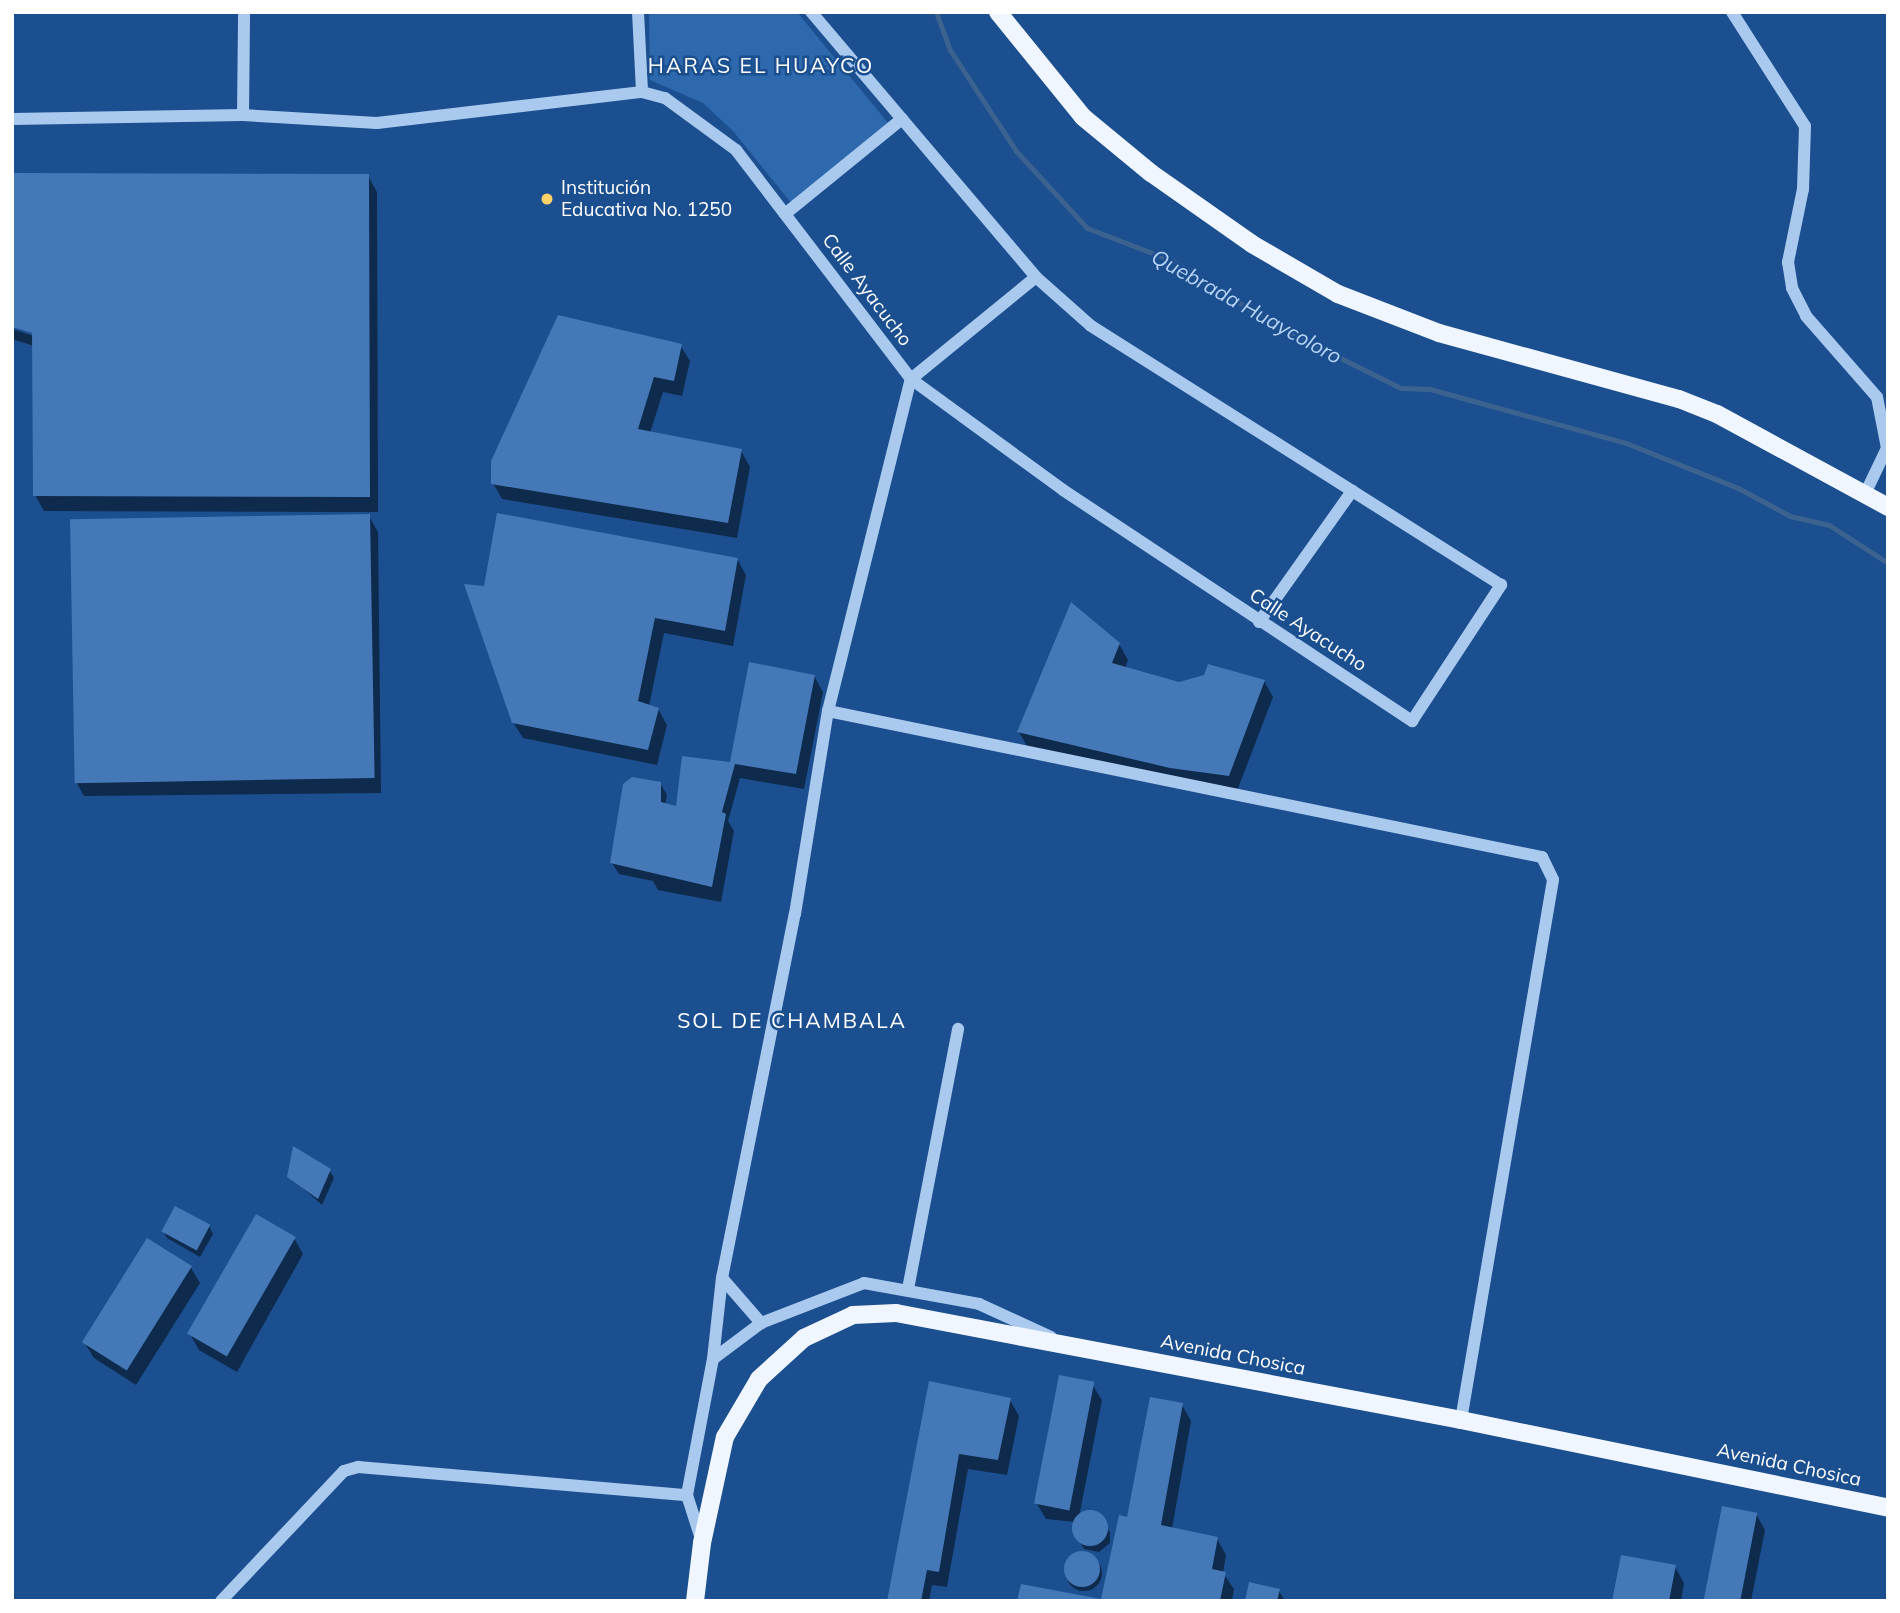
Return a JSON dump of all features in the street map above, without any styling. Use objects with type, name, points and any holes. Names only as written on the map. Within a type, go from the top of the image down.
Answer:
[{"type":"main road","points":[[998,12],[1083,117],[1151,173],[1252,244],[1338,294],[1439,334],[1679,399],[1717,414],[1888,508]]},
{"type":"main road","name":"Avenida Chosica","points":[[695,1601],[702,1543],[726,1437],[759,1379],[804,1338],[853,1315],[896,1312],[1461,1420],[1888,1508]]},
{"type":"street","points":[[243,116],[244,12]]},
{"type":"street","points":[[638,12],[642,92]]},
{"type":"street","points":[[811,12],[1037,277],[1090,325],[1352,491],[1259,622]]},
{"type":"street","points":[[1732,12],[1805,126],[1803,189],[1788,262],[1792,288],[1806,316],[1877,397],[1887,448],[1864,495]]},
{"type":"street","name":"Calle Ayacucho","points":[[12,119],[243,116],[377,123],[642,92],[665,98],[736,150],[911,379],[1063,490],[1412,721],[1501,585],[1352,491]]},
{"type":"street","points":[[785,214],[902,119]]},
{"type":"street","points":[[702,1543],[687,1495],[713,1359],[722,1278],[795,914],[828,711],[911,379],[1037,277]]},
{"type":"street","points":[[828,711],[1542,858],[1553,880],[1461,1420]]},
{"type":"street","points":[[908,1289],[958,1029]]},
{"type":"street","points":[[722,1278],[761,1323]]},
{"type":"street","points":[[713,1359],[761,1323],[830,1293],[864,1283],[979,1304],[1071,1346]]},
{"type":"street","points":[[221,1601],[344,1471],[358,1467],[687,1495]]},
{"type":"shaded area","points":[[649,12],[797,12],[889,124],[792,204],[733,131],[703,103],[650,80]]},
{"type":"building","points":[[12,173],[369,174],[370,497],[33,496],[32,333],[12,327]]},
{"type":"building","points":[[558,315],[682,344],[674,381],[654,377],[638,429],[742,449],[728,523],[491,484],[491,461]]},
{"type":"building","points":[[497,513],[738,558],[725,631],[655,618],[638,701],[659,708],[648,750],[512,723],[464,584],[484,586]]},
{"type":"building","points":[[370,514],[375,778],[75,783],[70,519]]},
{"type":"building","points":[[1071,602],[1120,643],[1112,663],[1179,682],[1204,675],[1208,664],[1265,680],[1229,776],[1170,768],[1017,732]]},
{"type":"building","points":[[749,662],[815,675],[796,774],[735,764],[722,812],[726,814],[712,887],[610,863],[623,784],[632,777],[661,782],[661,802],[676,806],[682,756],[730,762]]},
{"type":"building","points":[[293,1146],[331,1169],[318,1199],[287,1177]]},
{"type":"building","points":[[175,1206],[210,1225],[197,1250],[161,1232]]},
{"type":"building","points":[[256,1214],[296,1237],[227,1357],[187,1334]]},
{"type":"building","points":[[147,1238],[192,1266],[127,1370],[82,1342]]},
{"type":"building","points":[[1059,1375],[1094,1382],[1069,1510],[1034,1504]]},
{"type":"building","points":[[929,1381],[1011,1398],[998,1460],[959,1454],[939,1572],[927,1570],[921,1601],[887,1601]]},
{"type":"building","points":[[1150,1397],[1183,1403],[1161,1525],[1218,1537],[1212,1569],[1226,1572],[1220,1601],[1017,1601],[1021,1584],[1101,1599],[1119,1515],[1127,1517]]},
{"type":"building","points":[[1722,1506],[1757,1513],[1740,1601],[1704,1601]]},
{"type":"building","points":[[1090,1510],[1103,1515],[1108,1528],[1103,1541],[1090,1546],[1077,1541],[1072,1528],[1077,1515]]},
{"type":"building","points":[[1082,1551],[1095,1556],[1100,1569],[1095,1582],[1082,1587],[1069,1582],[1064,1569],[1069,1556]]},
{"type":"building","points":[[1621,1555],[1676,1565],[1669,1601],[1612,1601]]},
{"type":"building","points":[[1249,1582],[1280,1589],[1277,1601],[1245,1601]]},
{"type":"waterway","name":"Quebrada Huaycoloro","points":[[936,12],[950,50],[1016,151],[1087,228],[1173,261],[1278,327],[1401,388],[1430,389],[1626,443],[1738,488],[1790,516],[1829,525],[1888,563]]},
{"type":"place","name":"Institución Educativa No. 1250","points":[[547,199]]},
{"type":"district","name":"HARAS EL HUAYCO","points":[[761,65]]},
{"type":"district","name":"SOL DE CHAMBALA","points":[[792,1020]]}]
